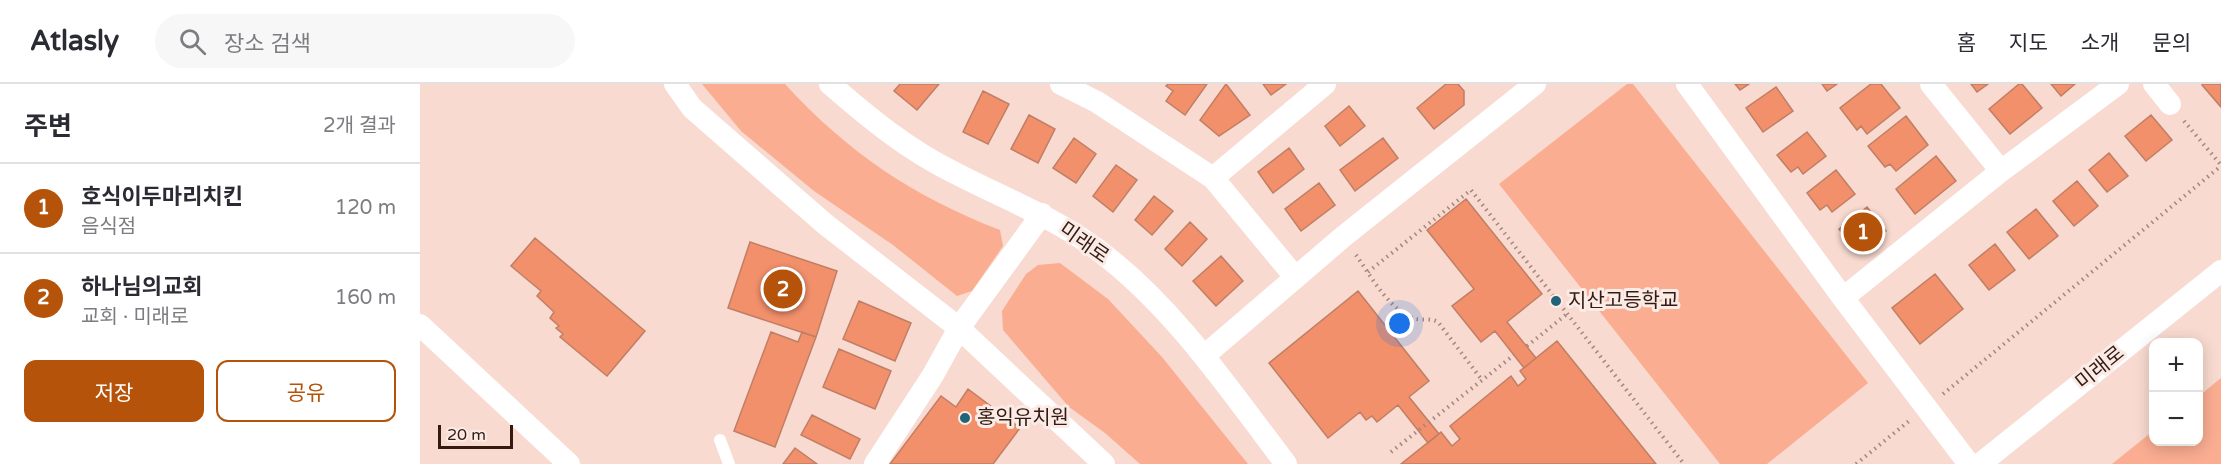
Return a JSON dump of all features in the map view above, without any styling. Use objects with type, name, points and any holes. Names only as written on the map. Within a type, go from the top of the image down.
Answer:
[{"type":"street","points":[[675,84],[692,108],[825,224],[959,328],[1104,464]]},
{"type":"street","name":"미래로","points":[[830,84],[884,131],[952,172],[1042,214],[1098,250],[1150,296],[1204,356],[1286,464]]},
{"type":"street","points":[[1061,84],[1097,102],[1213,178],[1295,277]]},
{"type":"street","points":[[1213,178],[1325,84]]},
{"type":"street","points":[[1688,84],[1843,298],[1970,464]]},
{"type":"street","points":[[1931,84],[2001,171]]},
{"type":"street","points":[[1843,298],[2001,171],[2118,84]]},
{"type":"street","points":[[2154,84],[2170,104]]},
{"type":"street","points":[[1204,356],[1295,277],[1525,87]]},
{"type":"street","points":[[875,464],[933,375],[959,328],[1042,214]]},
{"type":"street","name":"미래로","points":[[1980,464],[2221,272]]},
{"type":"street","points":[[420,325],[569,464]]},
{"type":"lane","points":[[720,440],[729,464]]},
{"type":"path","points":[[1938,398],[2221,166],[2170,104]]},
{"type":"path","points":[[1368,272],[1471,190],[1684,464]]},
{"type":"path","points":[[1344,236],[1392,303],[1416,320],[1432,319],[1438,322],[1482,380]]},
{"type":"path","points":[[1527,346],[1568,314]]},
{"type":"path","points":[[1390,452],[1514,355]]},
{"type":"path","points":[[1856,464],[1916,416]]},
{"type":"shaded area","points":[[702,84],[785,84],[833,131],[883,170],[939,203],[1000,230],[1003,246],[972,291],[957,296],[893,245],[814,191],[741,131]]},
{"type":"shaded area","points":[[1627,84],[1633,84],[1868,383],[1767,464],[1720,464],[1499,184]]},
{"type":"shaded area","points":[[1060,263],[1108,299],[1162,357],[1248,464],[1140,464],[1105,433],[1069,407],[1003,330],[1002,311],[1026,274],[1038,265]]},
{"type":"shaded area","points":[[2221,378],[2221,464],[2112,464],[2149,434],[2149,446],[2203,446],[2203,393]]},
{"type":"building","points":[[900,84],[939,84],[917,110],[894,91]]},
{"type":"building","points":[[1168,84],[1207,84],[1185,115],[1166,101],[1173,91],[1166,86]]},
{"type":"building","points":[[1226,84],[1250,115],[1219,136],[1200,120]]},
{"type":"building","points":[[1263,84],[1286,84],[1271,95]]},
{"type":"building","points":[[1446,84],[1458,84],[1464,91],[1464,105],[1434,129],[1417,108]]},
{"type":"building","points":[[1735,84],[1749,84],[1740,90]]},
{"type":"building","points":[[1822,84],[1837,84],[1827,91]]},
{"type":"building","points":[[1871,84],[1881,84],[1900,108],[1867,134],[1861,126],[1857,130],[1840,108]]},
{"type":"building","points":[[1971,84],[1988,84],[1977,92]]},
{"type":"building","points":[[2019,84],[2022,84],[2042,108],[2010,134],[1989,109]]},
{"type":"building","points":[[2051,84],[2075,84],[2061,96]]},
{"type":"building","points":[[2221,84],[2221,107],[2202,85]]},
{"type":"building","points":[[1776,87],[1793,111],[1763,132],[1746,108]]},
{"type":"building","points":[[983,91],[1009,104],[988,144],[963,132]]},
{"type":"building","points":[[1349,106],[1365,126],[1340,146],[1325,126]]},
{"type":"building","points":[[1029,115],[1055,129],[1038,163],[1011,149]]},
{"type":"building","points":[[2151,115],[2172,140],[2146,161],[2125,136]]},
{"type":"building","points":[[1906,116],[1928,145],[1896,171],[1890,164],[1885,167],[1868,146]]},
{"type":"building","points":[[1807,132],[1826,156],[1803,174],[1798,167],[1791,172],[1777,155]]},
{"type":"building","points":[[1074,138],[1096,154],[1076,183],[1053,168]]},
{"type":"building","points":[[1383,138],[1398,158],[1355,191],[1340,170]]},
{"type":"building","points":[[1289,148],[1304,169],[1273,193],[1258,172]]},
{"type":"building","points":[[2109,153],[2128,176],[2107,192],[2089,170]]},
{"type":"building","points":[[1936,156],[1956,181],[1915,214],[1896,189]]},
{"type":"building","points":[[1116,165],[1137,180],[1113,212],[1093,196]]},
{"type":"building","points":[[1836,170],[1855,194],[1832,212],[1827,205],[1820,210],[1807,193]]},
{"type":"building","points":[[2077,181],[2098,206],[2074,226],[2053,201]]},
{"type":"building","points":[[1319,183],[1335,205],[1301,231],[1285,209]]},
{"type":"building","points":[[1154,196],[1173,211],[1152,235],[1135,220]]},
{"type":"building","points":[[1466,199],[1542,294],[1507,322],[1536,358],[1524,368],[1495,331],[1481,342],[1452,306],[1474,289],[1427,230]]},
{"type":"building","points":[[1867,207],[1886,231],[1859,253],[1839,229]]},
{"type":"building","points":[[2036,209],[2058,236],[2029,259],[2007,232]]},
{"type":"building","points":[[1190,222],[1207,239],[1182,266],[1165,249]]},
{"type":"building","points":[[535,238],[645,331],[607,376],[560,337],[563,334],[556,328],[559,326],[550,318],[554,312],[537,296],[541,291],[511,266]]},
{"type":"building","points":[[750,242],[837,271],[816,337],[728,308]]},
{"type":"building","points":[[1995,244],[2015,270],[1989,290],[1969,265]]},
{"type":"building","points":[[1221,256],[1243,281],[1216,306],[1193,281]]},
{"type":"building","points":[[1935,274],[1963,309],[1920,344],[1892,308]]},
{"type":"building","points":[[1358,291],[1429,381],[1409,397],[1439,434],[1428,443],[1398,405],[1377,422],[1372,416],[1366,420],[1360,412],[1328,438],[1269,363]]},
{"type":"building","points":[[859,301],[911,323],[895,361],[843,339]]},
{"type":"building","points":[[771,332],[798,342],[802,332],[816,337],[775,447],[734,431]]},
{"type":"building","points":[[1557,341],[1656,464],[1401,464],[1441,432],[1452,446],[1460,439],[1450,426],[1511,376],[1518,386],[1526,379],[1520,371]]},
{"type":"building","points":[[839,349],[891,371],[875,409],[823,387]]},
{"type":"building","name":"홍익유치원","points":[[968,389],[1020,428],[993,464],[890,464],[941,396],[956,407]]},
{"type":"building","points":[[812,415],[860,439],[850,459],[801,435]]},
{"type":"building","points":[[795,448],[817,464],[783,464]]},
{"type":"place","name":"호식이두마리치킨","points":[[1863,232]]},
{"type":"place","name":"하나님의교회","points":[[783,289]]},
{"type":"place","name":"지산고등학교","points":[[1556,301]]},
{"type":"place","name":"홍익유치원","points":[[965,418]]}]
